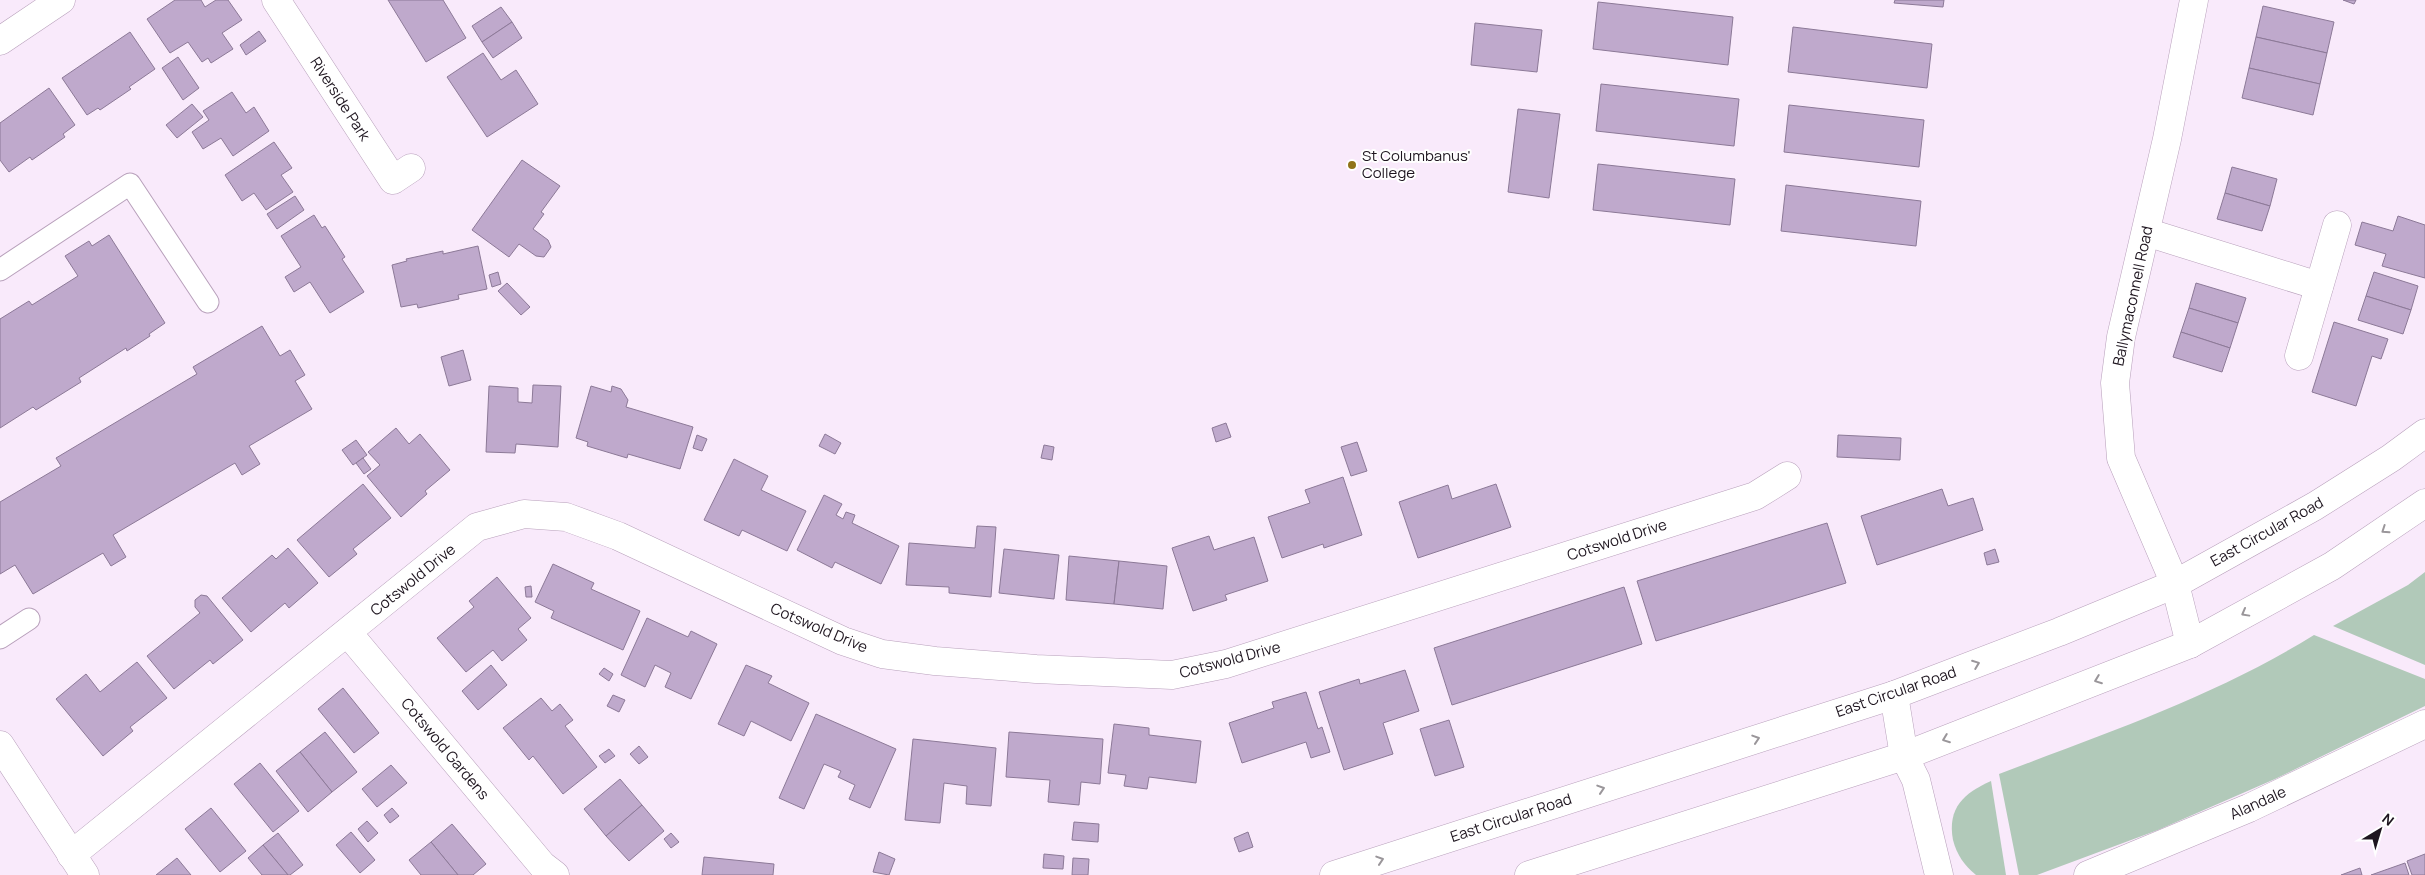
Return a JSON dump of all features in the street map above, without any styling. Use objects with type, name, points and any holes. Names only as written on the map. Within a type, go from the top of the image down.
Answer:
[{"type":"main road","points":[[0,41],[60,0]]},
{"type":"main road","name":"Riverside Park","points":[[276,0],[393,180],[411,168]]},
{"type":"main road","name":"Ballymaconnell Road","points":[[2190,644],[2174,584],[2121,458],[2115,383],[2121,337],[2146,232],[2194,0]]},
{"type":"main road","points":[[2299,356],[2337,225]]},
{"type":"main road","points":[[2146,232],[2319,286]]},
{"type":"main road","name":"East Circular Road","points":[[1334,875],[1894,695],[2059,632],[2174,584],[2315,506],[2391,458],[2425,432]]},
{"type":"main road","name":"Cotswold Drive","points":[[78,865],[348,632],[477,527],[524,514],[566,517],[618,536],[843,641],[882,654],[954,663],[1172,676],[1226,664],[1755,496],[1787,476]]},
{"type":"main road","points":[[1529,875],[1904,756],[2190,644],[2332,566],[2425,503]]},
{"type":"main road","name":"Cotswold Gardens","points":[[348,632],[542,872]]},
{"type":"main road","points":[[1894,695],[1904,756],[1916,780],[1939,875]]},
{"type":"main road","name":"Alandale","points":[[2088,875],[2249,808],[2425,724]]},
{"type":"main road","points":[[0,745],[78,865]]},
{"type":"lane","points":[[0,270],[130,184],[208,302]]},
{"type":"lane","points":[[0,638],[30,620]]},
{"type":"green space","points":[[2425,572],[2425,665],[2333,626],[2408,585]]},
{"type":"green space","points":[[2314,635],[2425,679],[2425,706],[2275,779],[2158,830],[2037,875],[2019,875],[1999,774],[2120,728],[2199,695],[2277,657]]},
{"type":"green space","points":[[1991,781],[2006,875],[1976,875],[1959,855],[1953,840],[1953,819],[1955,810],[1966,797]]},
{"type":"building","points":[[175,0],[201,0],[205,7],[216,0],[228,0],[242,20],[222,33],[233,49],[211,63],[208,58],[202,62],[188,42],[170,53],[147,19]]},
{"type":"building","points":[[388,0],[443,0],[466,38],[426,62]]},
{"type":"building","points":[[1895,0],[1944,0],[1943,7],[1894,3]]},
{"type":"building","points":[[2343,0],[2356,0],[2354,4]]},
{"type":"building","points":[[1598,2],[1733,17],[1728,65],[1593,49]]},
{"type":"building","points":[[2263,6],[2334,22],[2327,53],[2256,37]]},
{"type":"building","points":[[501,7],[512,22],[482,42],[472,26]]},
{"type":"building","points":[[512,22],[522,38],[493,58],[482,42]]},
{"type":"building","points":[[1475,23],[1542,30],[1537,72],[1471,65]]},
{"type":"building","points":[[1793,27],[1932,44],[1927,88],[1788,72]]},
{"type":"building","points":[[259,31],[266,41],[246,55],[240,45]]},
{"type":"building","points":[[130,32],[155,69],[129,87],[131,89],[100,110],[98,108],[87,115],[62,78]]},
{"type":"building","points":[[2256,37],[2327,53],[2320,84],[2249,68]]},
{"type":"building","points":[[483,53],[501,80],[516,70],[538,104],[487,137],[447,77]]},
{"type":"building","points":[[178,57],[199,88],[183,100],[162,68]]},
{"type":"building","points":[[2249,68],[2320,84],[2313,115],[2242,98]]},
{"type":"building","points":[[1601,84],[1739,99],[1734,146],[1596,131]]},
{"type":"building","points":[[49,88],[75,125],[63,134],[65,137],[32,160],[30,157],[9,172],[0,160],[0,123]]},
{"type":"building","points":[[232,92],[246,113],[254,107],[269,131],[233,156],[221,138],[203,149],[192,132],[209,120],[203,111]]},
{"type":"building","points":[[192,104],[203,117],[177,138],[166,125]]},
{"type":"building","points":[[1789,105],[1924,120],[1919,167],[1784,152]]},
{"type":"building","points":[[1518,109],[1560,114],[1549,198],[1508,192]]},
{"type":"building","points":[[274,142],[292,168],[281,175],[293,192],[266,210],[254,193],[242,201],[225,175]]},
{"type":"building","points":[[522,160],[560,186],[541,212],[544,214],[533,229],[548,240],[551,247],[544,257],[536,256],[519,244],[509,257],[472,230]]},
{"type":"building","points":[[1598,164],[1735,179],[1730,225],[1593,210]]},
{"type":"building","points":[[2232,167],[2277,179],[2270,206],[2225,193]]},
{"type":"building","points":[[1786,185],[1921,201],[1916,246],[1781,231]]},
{"type":"building","points":[[2225,193],[2270,206],[2262,231],[2217,219]]},
{"type":"building","points":[[295,196],[304,210],[277,229],[267,214]]},
{"type":"building","points":[[314,215],[322,228],[325,226],[345,257],[342,259],[364,292],[330,313],[310,282],[294,292],[285,277],[301,267],[281,236]]},
{"type":"building","points":[[2398,216],[2425,225],[2425,278],[2382,266],[2386,254],[2355,245],[2362,222],[2393,231]]},
{"type":"building","points":[[109,235],[165,323],[149,334],[150,336],[127,351],[126,348],[79,378],[81,382],[36,410],[33,407],[0,428],[0,319],[29,301],[32,305],[78,276],[65,256],[89,241],[92,246]]},
{"type":"building","points":[[478,246],[487,289],[458,295],[459,299],[418,308],[417,304],[401,307],[392,265],[407,261],[406,259],[443,251],[443,254]]},
{"type":"building","points":[[498,272],[501,284],[492,287],[489,275]]},
{"type":"building","points":[[2374,272],[2418,286],[2411,310],[2366,296]]},
{"type":"building","points":[[507,283],[530,307],[521,315],[498,291]]},
{"type":"building","points":[[2196,283],[2246,298],[2238,323],[2189,308]]},
{"type":"building","points":[[2366,296],[2411,310],[2403,334],[2358,320]]},
{"type":"building","points":[[2189,308],[2238,323],[2230,348],[2181,332]]},
{"type":"building","points":[[2334,322],[2388,339],[2381,359],[2372,356],[2356,406],[2312,392]]},
{"type":"building","points":[[262,326],[280,356],[290,350],[305,375],[295,381],[312,409],[249,446],[260,464],[242,475],[235,463],[113,535],[126,557],[111,566],[103,553],[33,594],[15,565],[0,574],[0,502],[61,466],[56,458],[197,374],[193,367]]},
{"type":"building","points":[[2181,332],[2230,348],[2222,372],[2173,357]]},
{"type":"building","points":[[463,350],[471,380],[449,386],[441,357]]},
{"type":"building","points":[[533,385],[561,386],[558,447],[516,444],[515,453],[486,452],[489,386],[518,388],[518,402],[532,403]]},
{"type":"building","points":[[591,386],[611,392],[612,386],[621,389],[628,400],[626,407],[693,427],[680,469],[628,454],[627,458],[587,446],[588,442],[576,438]]},
{"type":"building","points":[[1226,423],[1231,437],[1216,442],[1212,428]]},
{"type":"building","points":[[396,428],[409,444],[420,434],[450,470],[425,491],[427,494],[401,517],[367,476],[380,465],[368,452]]},
{"type":"building","points":[[825,434],[841,443],[835,454],[819,446]]},
{"type":"building","points":[[697,435],[707,439],[702,451],[693,448]]},
{"type":"building","points":[[1838,435],[1901,438],[1900,460],[1837,457]]},
{"type":"building","points":[[356,440],[367,455],[353,465],[342,450]]},
{"type":"building","points":[[1357,442],[1367,471],[1351,476],[1341,447]]},
{"type":"building","points":[[1044,445],[1054,447],[1052,460],[1041,458]]},
{"type":"building","points":[[363,458],[371,469],[364,474],[356,463]]},
{"type":"building","points":[[734,459],[768,476],[761,490],[806,511],[787,551],[742,530],[739,536],[704,520]]},
{"type":"building","points":[[1343,477],[1362,535],[1324,548],[1323,544],[1282,558],[1268,517],[1310,503],[1305,490]]},
{"type":"building","points":[[363,484],[391,518],[353,549],[357,554],[329,577],[297,540]]},
{"type":"building","points":[[1496,484],[1511,527],[1418,558],[1399,502],[1448,485],[1452,499]]},
{"type":"building","points":[[1942,489],[1948,506],[1973,498],[1983,530],[1877,565],[1861,516]]},
{"type":"building","points":[[824,495],[842,504],[836,515],[843,519],[846,512],[855,515],[852,523],[899,546],[881,584],[835,562],[832,568],[797,550]]},
{"type":"building","points":[[1827,523],[1846,583],[1656,641],[1637,581]]},
{"type":"building","points":[[977,526],[996,527],[991,597],[949,593],[949,587],[906,585],[909,543],[975,548]]},
{"type":"building","points":[[1209,536],[1214,550],[1254,537],[1268,581],[1225,595],[1227,600],[1193,611],[1172,548]]},
{"type":"building","points":[[288,548],[318,583],[289,608],[285,603],[251,632],[222,598],[272,555],[276,559]]},
{"type":"building","points":[[1004,549],[1059,555],[1054,599],[999,593]]},
{"type":"building","points":[[1995,549],[1999,562],[1987,565],[1984,553]]},
{"type":"building","points":[[1069,556],[1119,561],[1114,604],[1066,600]]},
{"type":"building","points":[[1119,561],[1167,566],[1163,609],[1114,604]]},
{"type":"building","points":[[553,564],[594,583],[591,589],[640,611],[623,650],[551,618],[554,611],[535,602]]},
{"type":"building","points":[[497,577],[531,618],[518,629],[527,640],[502,661],[493,650],[466,672],[437,638],[474,607],[469,601]]},
{"type":"building","points":[[531,586],[532,597],[526,597],[525,587]]},
{"type":"building","points":[[1624,587],[1642,644],[1452,705],[1434,648]]},
{"type":"building","points":[[201,595],[207,596],[243,640],[213,664],[210,660],[174,689],[147,656],[200,613],[195,607],[195,600]]},
{"type":"building","points":[[647,618],[688,637],[691,631],[717,644],[691,699],[665,687],[671,673],[655,665],[645,687],[621,675]]},
{"type":"building","points":[[137,662],[167,698],[130,727],[133,731],[103,756],[56,699],[86,674],[100,692]]},
{"type":"building","points":[[491,665],[507,685],[478,710],[462,691]]},
{"type":"building","points":[[746,665],[772,676],[768,683],[809,703],[791,741],[751,721],[744,736],[718,724]]},
{"type":"building","points":[[604,668],[613,674],[609,681],[599,674]]},
{"type":"building","points":[[1405,670],[1419,711],[1383,723],[1393,754],[1344,770],[1319,692],[1359,679],[1360,684]]},
{"type":"building","points":[[343,688],[379,733],[354,753],[318,709]]},
{"type":"building","points":[[1306,692],[1318,729],[1322,727],[1330,752],[1311,758],[1306,742],[1242,763],[1229,723],[1274,708],[1272,702]]},
{"type":"building","points":[[613,695],[625,700],[619,712],[607,706]]},
{"type":"building","points":[[541,698],[552,711],[560,704],[573,720],[565,726],[597,767],[563,794],[533,756],[529,760],[503,728]]},
{"type":"building","points":[[816,714],[896,749],[870,808],[849,799],[855,785],[838,777],[841,771],[824,764],[804,809],[779,798]]},
{"type":"building","points":[[1449,720],[1464,767],[1435,776],[1420,729]]},
{"type":"building","points":[[1114,724],[1149,728],[1149,735],[1201,741],[1196,783],[1149,777],[1147,789],[1124,786],[1126,775],[1108,773]]},
{"type":"building","points":[[325,732],[357,772],[332,792],[300,752]]},
{"type":"building","points":[[1009,732],[1103,739],[1100,784],[1081,782],[1079,805],[1048,802],[1050,780],[1006,777]]},
{"type":"building","points":[[913,739],[996,748],[991,806],[966,804],[967,786],[944,783],[940,823],[905,820]]},
{"type":"building","points":[[639,746],[648,757],[639,764],[630,754]]},
{"type":"building","points":[[609,749],[615,756],[605,763],[599,756]]},
{"type":"building","points":[[300,752],[332,792],[308,812],[276,771]]},
{"type":"building","points":[[260,763],[299,811],[273,832],[234,784]]},
{"type":"building","points":[[391,765],[407,783],[377,807],[362,789]]},
{"type":"building","points":[[620,779],[642,805],[606,836],[584,809]]},
{"type":"building","points":[[642,805],[664,831],[629,861],[606,836]]},
{"type":"building","points":[[211,808],[246,851],[220,872],[185,829]]},
{"type":"building","points":[[392,808],[399,816],[390,823],[384,815]]},
{"type":"building","points":[[367,821],[378,833],[368,842],[358,829]]},
{"type":"building","points":[[1074,822],[1099,824],[1098,842],[1072,840]]},
{"type":"building","points":[[452,824],[486,864],[473,875],[458,875],[431,842]]},
{"type":"building","points":[[351,832],[375,860],[360,873],[336,845]]},
{"type":"building","points":[[1248,832],[1253,847],[1239,852],[1234,838]]},
{"type":"building","points":[[278,833],[303,865],[290,875],[263,845]]},
{"type":"building","points":[[671,833],[679,842],[671,848],[664,839]]},
{"type":"building","points":[[431,842],[458,875],[421,875],[409,860]]},
{"type":"building","points":[[263,845],[288,875],[262,875],[248,858]]},
{"type":"building","points":[[879,852],[895,859],[889,875],[873,872]]},
{"type":"building","points":[[1044,854],[1064,856],[1063,869],[1043,868]]},
{"type":"building","points":[[2425,854],[2425,875],[2412,875],[2407,861]]},
{"type":"building","points":[[704,857],[774,864],[773,875],[702,875]]},
{"type":"building","points":[[177,858],[191,875],[156,875]]},
{"type":"building","points":[[1073,858],[1089,859],[1088,875],[1072,875]]},
{"type":"building","points":[[2405,863],[2409,875],[2371,875]]},
{"type":"building","points":[[2360,868],[2362,875],[2341,875]]},
{"type":"place","name":"St Columbanus' College","points":[[1352,165]]}]
